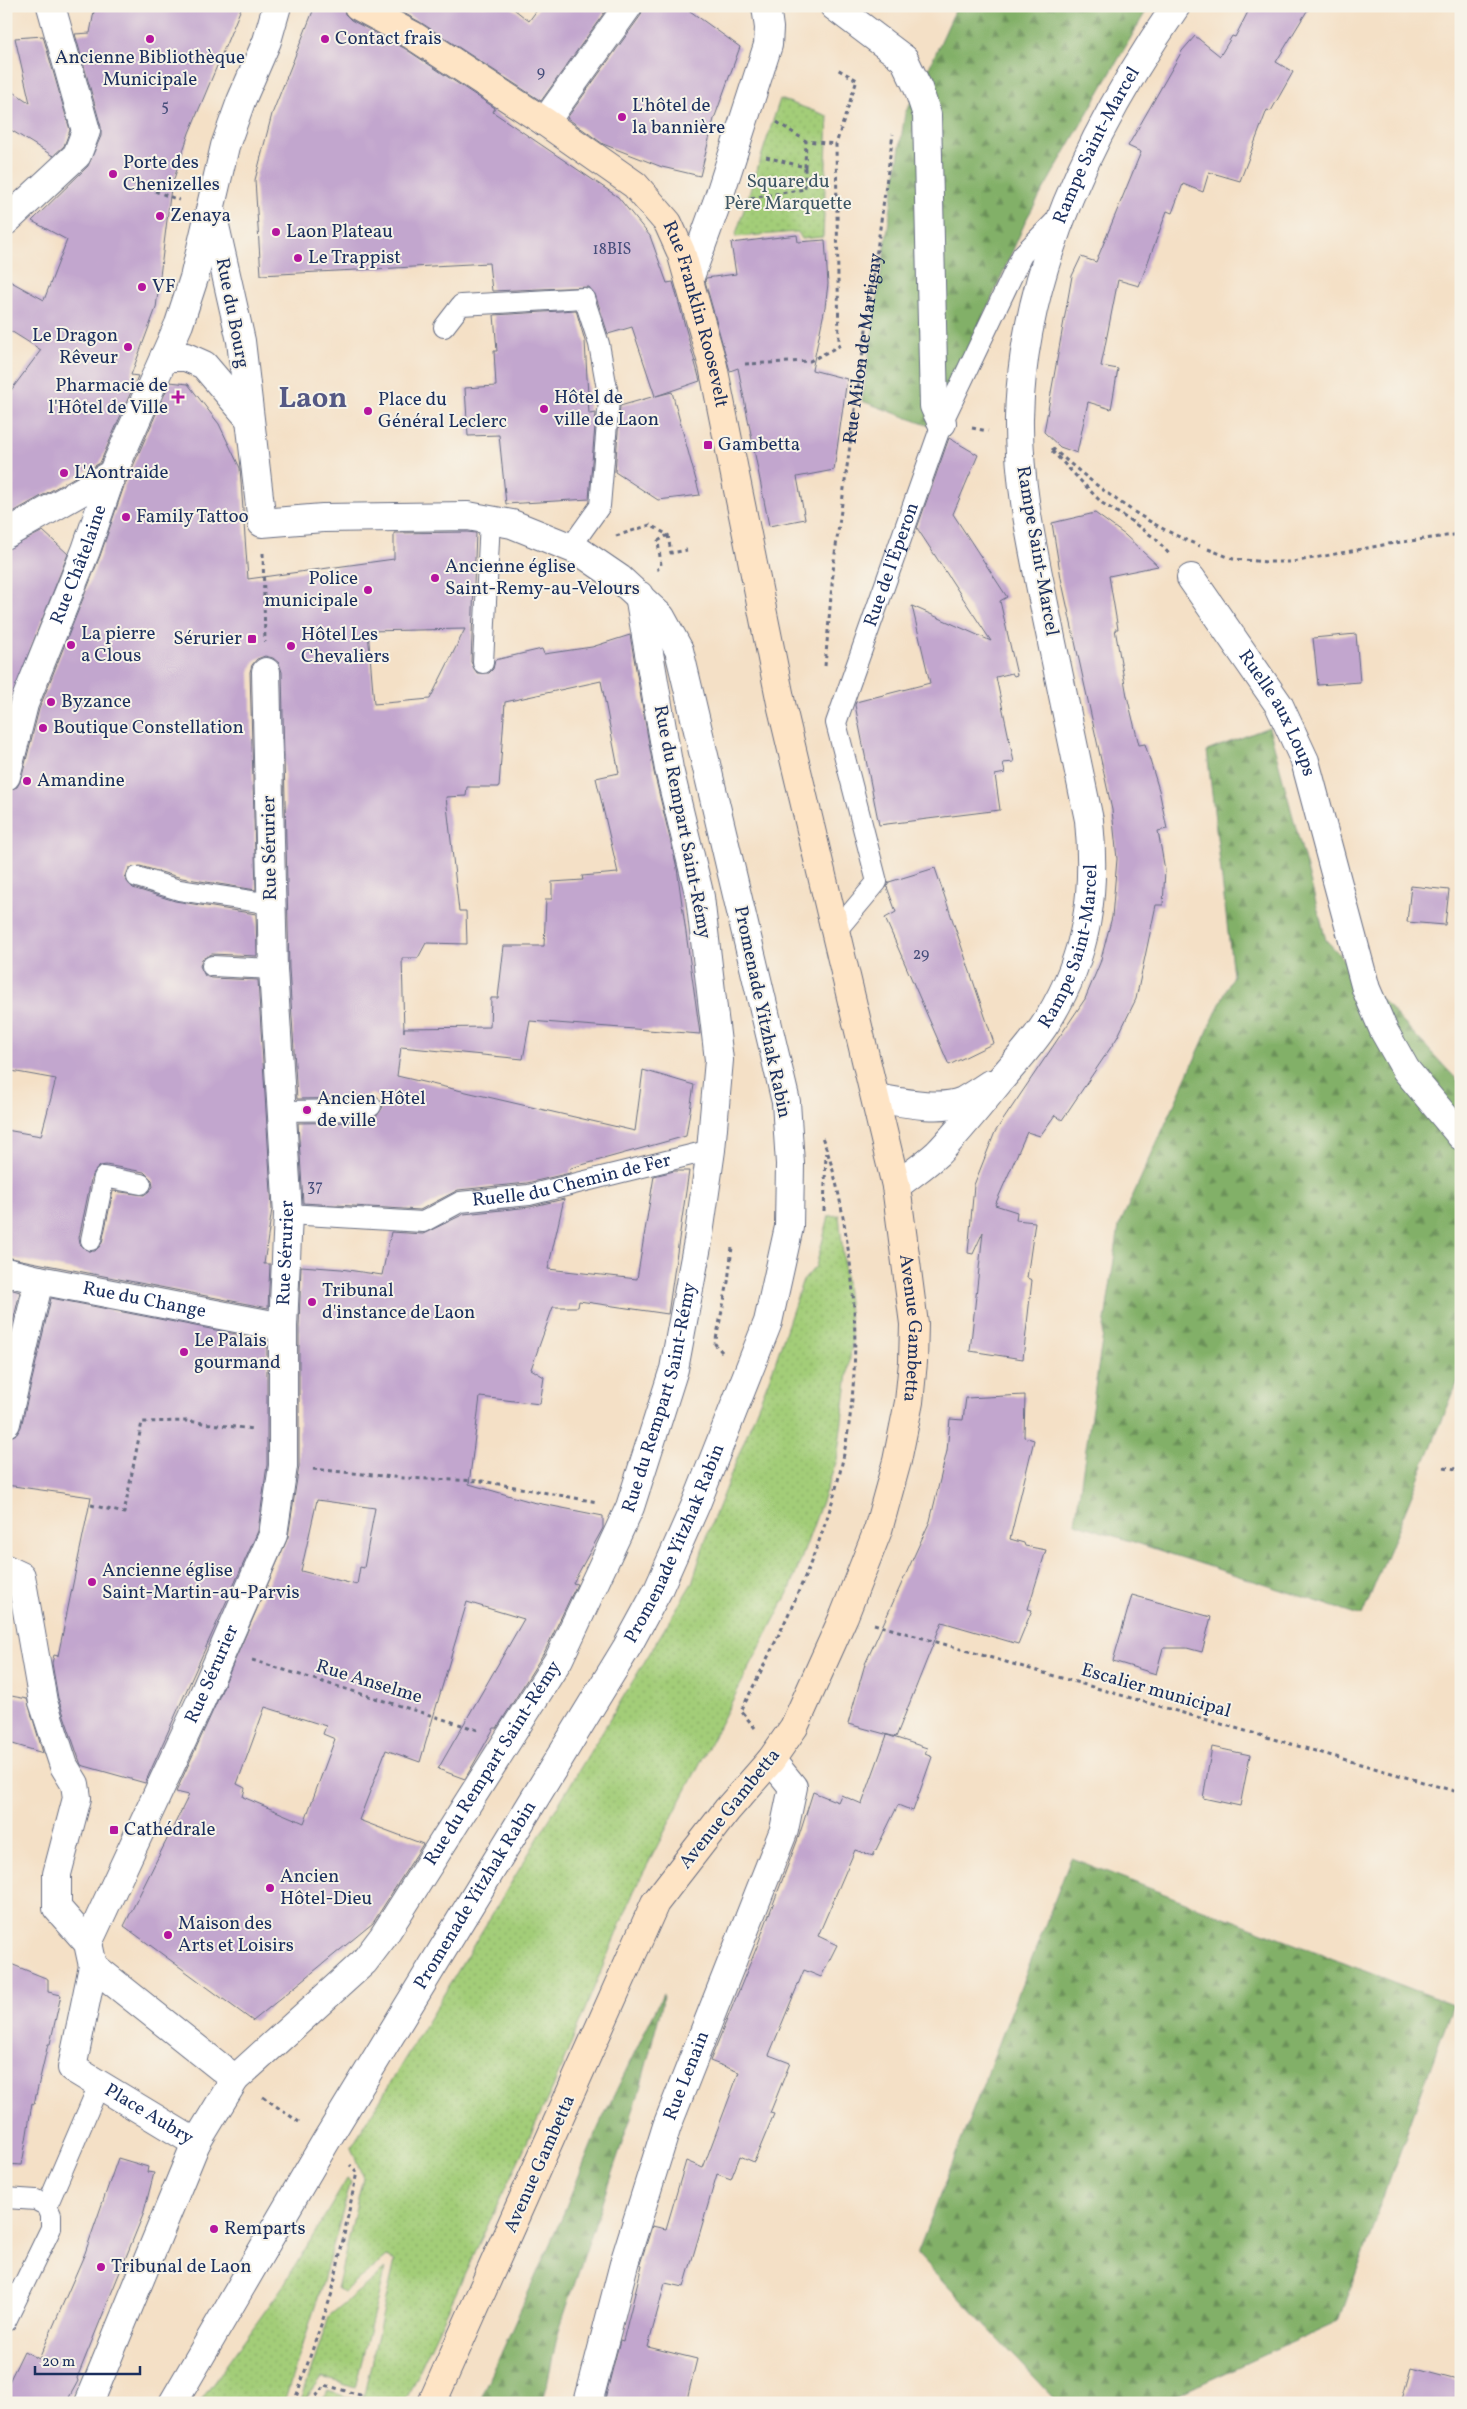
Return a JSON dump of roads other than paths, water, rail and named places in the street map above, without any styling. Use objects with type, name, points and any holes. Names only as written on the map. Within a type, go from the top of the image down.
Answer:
[{"type":"main road","name":"Rue Franklin Roosevelt","points":[[358,6],[412,36],[545,122],[636,185],[668,223],[690,277],[713,366],[776,680],[836,931]]},
{"type":"main road","name":"Avenue Gambetta","points":[[432,2403],[655,1903],[727,1810],[771,1760],[794,1727],[844,1616],[878,1530],[897,1461],[909,1402],[914,1324],[896,1186],[836,931]]},
{"type":"street","points":[[6,221],[77,155],[86,131],[52,6]]},
{"type":"street","name":"Rue du Bourg","points":[[164,357],[180,324],[194,278],[225,146],[241,101],[268,41],[277,6]]},
{"type":"street","points":[[545,122],[628,6]]},
{"type":"street","points":[[690,277],[720,197],[768,45],[769,28],[766,6]]},
{"type":"street","points":[[834,6],[904,59],[918,88],[927,116],[934,406],[942,423]]},
{"type":"street","name":"Rampe Saint-Marcel","points":[[896,1186],[937,1154],[1006,1074],[1050,1018],[1080,948],[1088,920],[1093,855],[1089,820],[1032,549],[1025,507],[1020,428],[1026,346],[1038,293],[1064,212],[1106,121],[1133,71],[1176,6]]},
{"type":"street","name":"Rue du Bourg","points":[[211,208],[241,341],[262,523]]},
{"type":"street","points":[[164,357],[186,357],[204,365],[249,418]]},
{"type":"street","name":"Rue Châtelaine","points":[[6,776],[24,704],[86,550],[112,474],[164,357]]},
{"type":"street","points":[[6,534],[112,474]]},
{"type":"street","name":"Promenade Yitzhak Rabin","points":[[173,2403],[326,2141],[627,1647],[662,1581],[746,1382],[768,1322],[789,1228],[790,1164],[786,1102],[679,650],[661,617],[620,579],[570,548],[512,524],[468,516],[323,518],[262,523]]},
{"type":"street","name":"Ruelle aux Loups","points":[[1191,578],[1279,705],[1305,761],[1366,989],[1384,1031],[1406,1070],[1461,1136]]},
{"type":"street","name":"Rue du Rempart Saint-Rémy","points":[[236,2079],[364,1962],[388,1929],[559,1659],[630,1507],[674,1369],[698,1241],[711,1150],[720,1060],[700,897],[669,769],[639,595]]},
{"type":"street","name":"Rue Sérurier","points":[[91,1954],[273,1535],[283,1466],[283,1327],[288,1214],[273,969],[266,672]]},
{"type":"street","name":"Rampe Saint-Marcel","points":[[876,1098],[907,1103],[945,1105],[961,1102],[1006,1074]]},
{"type":"street","name":"Rue du Change","points":[[6,1272],[39,1280],[82,1281],[283,1327]]},
{"type":"street","points":[[6,1423],[39,1280]]},
{"type":"street","points":[[6,1569],[21,1576],[43,1702],[64,1766],[76,1784],[77,1798],[57,1874],[57,1908],[91,1954],[236,2079]]},
{"type":"street","name":"Rue Lenain","points":[[588,2403],[625,2260],[667,2126],[784,1830],[793,1787],[771,1760]]},
{"type":"street","name":"Place Aubry","points":[[91,1954],[72,2068],[196,2144],[236,2079]]},
{"type":"street","points":[[89,2403],[196,2144]]},
{"type":"lane","name":"Rue de l'Éperon","points":[[836,931],[877,882],[836,723],[942,423],[1022,255],[1064,212]]},
{"type":"lane","points":[[444,327],[461,305],[584,298],[599,344],[608,400],[600,506],[570,548]]},
{"type":"lane","points":[[483,663],[490,520]]},
{"type":"lane","points":[[137,877],[178,890],[272,904]]},
{"type":"lane","points":[[212,966],[273,969]]},
{"type":"lane","points":[[282,1111],[362,1110],[371,1106]]},
{"type":"lane","name":"Ruelle du Chemin de Fer","points":[[288,1214],[423,1222],[460,1202],[529,1195],[711,1150]]},
{"type":"lane","points":[[91,1240],[104,1177],[142,1184]]},
{"type":"lane","points":[[47,2206],[100,2085]]},
{"type":"lane","points":[[6,2198],[36,2200],[47,2206],[51,2215],[51,2228],[6,2321]]},
{"type":"place","name":"Ancienne Bibliothèque Municipale","points":[[150,39]]},
{"type":"place","name":"Contact frais","points":[[325,39]]},
{"type":"place","name":"L'hôtel de la bannière","points":[[622,117]]},
{"type":"place","name":"Porte des Chenizelles","points":[[113,174]]},
{"type":"place","name":"Zenaya","points":[[160,216]]},
{"type":"place","name":"Laon Plateau","points":[[276,232]]},
{"type":"place","name":"Le Trappist","points":[[298,258]]},
{"type":"place","name":"VF","points":[[142,287]]},
{"type":"place","name":"Le Dragon Rêveur","points":[[128,347]]},
{"type":"place","name":"Pharmacie de l'Hôtel de Ville","points":[[178,397]]},
{"type":"place","name":"Hôtel de ville de Laon","points":[[544,409]]},
{"type":"place","name":"Place du Général Leclerc","points":[[368,411]]},
{"type":"place","name":"Gambetta","points":[[708,445]]},
{"type":"place","name":"L'Aontraide","points":[[64,473]]},
{"type":"place","name":"Family Tattoo","points":[[126,517]]},
{"type":"place","name":"Ancienne église Saint-Remy-au-Velours","points":[[435,578]]},
{"type":"place","name":"Police municipale","points":[[368,590]]},
{"type":"place","name":"Sérurier","points":[[252,639]]},
{"type":"place","name":"La pierre a Clous","points":[[71,645]]},
{"type":"place","name":"Hôtel Les Chevaliers","points":[[291,646]]},
{"type":"place","name":"Byzance","points":[[51,702]]},
{"type":"place","name":"Boutique Constellation","points":[[43,728]]},
{"type":"place","name":"Amandine","points":[[27,781]]},
{"type":"place","name":"Ancien Hôtel de ville","points":[[307,1110]]},
{"type":"place","name":"Tribunal d'instance de Laon","points":[[312,1302]]},
{"type":"place","name":"Le Palais gourmand","points":[[184,1352]]},
{"type":"place","name":"Ancienne église Saint-Martin-au-Parvis","points":[[92,1582]]},
{"type":"place","name":"Cathédrale","points":[[114,1830]]},
{"type":"place","name":"Ancien Hôtel-Dieu","points":[[270,1888]]},
{"type":"place","name":"Maison des Arts et Loisirs","points":[[168,1935]]},
{"type":"place","name":"Remparts","points":[[214,2229]]},
{"type":"place","name":"Tribunal de Laon","points":[[101,2267]]},
{"type":"district","name":"Laon","points":[[313,399]]},
{"type":"park label","name":"Square du Père Marquette","points":[[788,193]]}]
